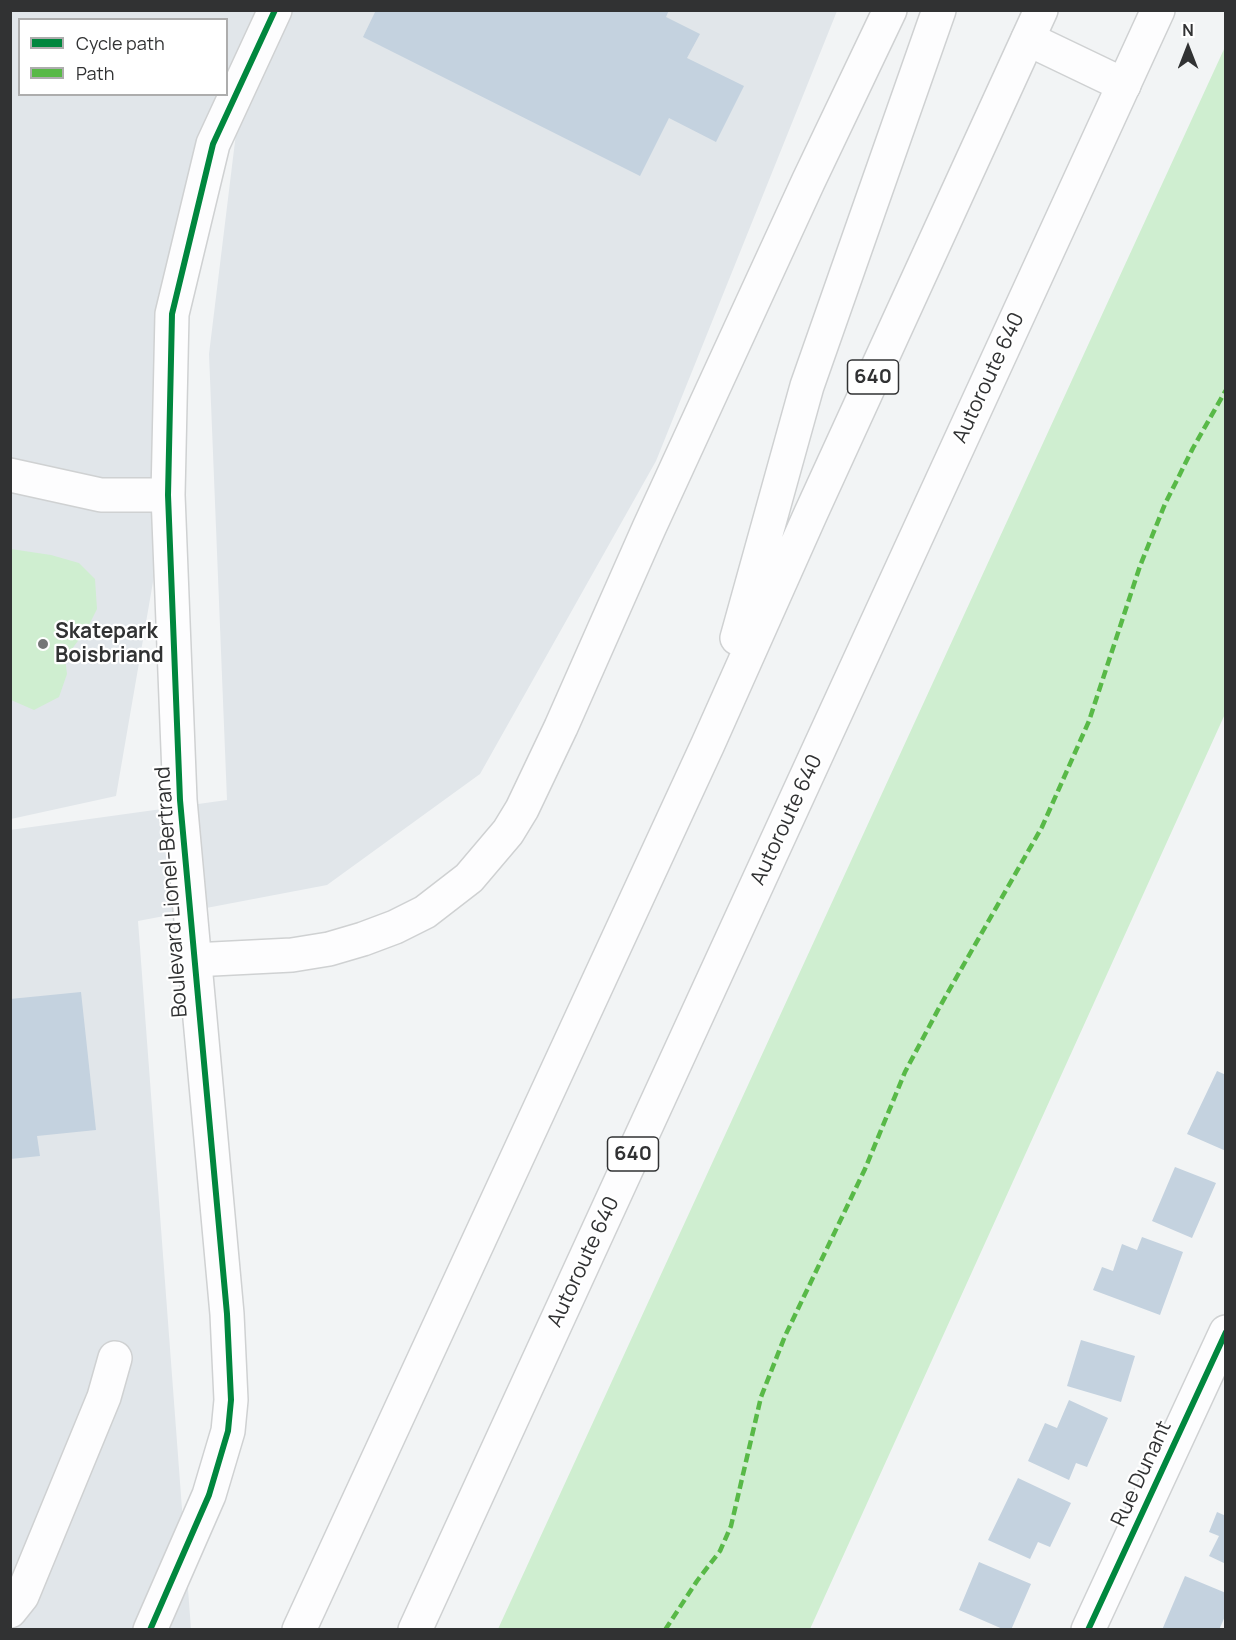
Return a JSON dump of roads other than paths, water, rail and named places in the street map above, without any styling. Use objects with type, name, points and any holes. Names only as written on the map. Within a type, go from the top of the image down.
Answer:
[{"type":"main road","points":[[193,960],[292,955],[329,949],[384,931],[424,912],[449,895],[477,870],[508,832],[522,809],[561,727],[808,182],[890,10]]},
{"type":"main road","points":[[708,744],[807,386],[939,10]]},
{"type":"main road","name":"Autoroute 640","points":[[415,1629],[1158,10]]},
{"type":"main road","name":"Boulevard Lionel-Bertrand","points":[[150,1629],[209,1495],[228,1431],[231,1400],[227,1314],[180,800],[168,495],[172,314],[213,144],[274,11]]},
{"type":"main road","name":"640","points":[[298,1629],[708,744],[821,491],[1035,25],[1124,85]]},
{"type":"main road","points":[[10,475],[101,495],[168,495]]},
{"type":"main road","name":"Rue Dunant","points":[[1088,1629],[1226,1332]]},
{"type":"main road","points":[[10,1611],[22,1596],[104,1397],[115,1358]]},
{"type":"main road","points":[[10,1620],[22,1629]]},
{"type":"place","name":"Skatepark Boisbriand","points":[[43,644]]}]
